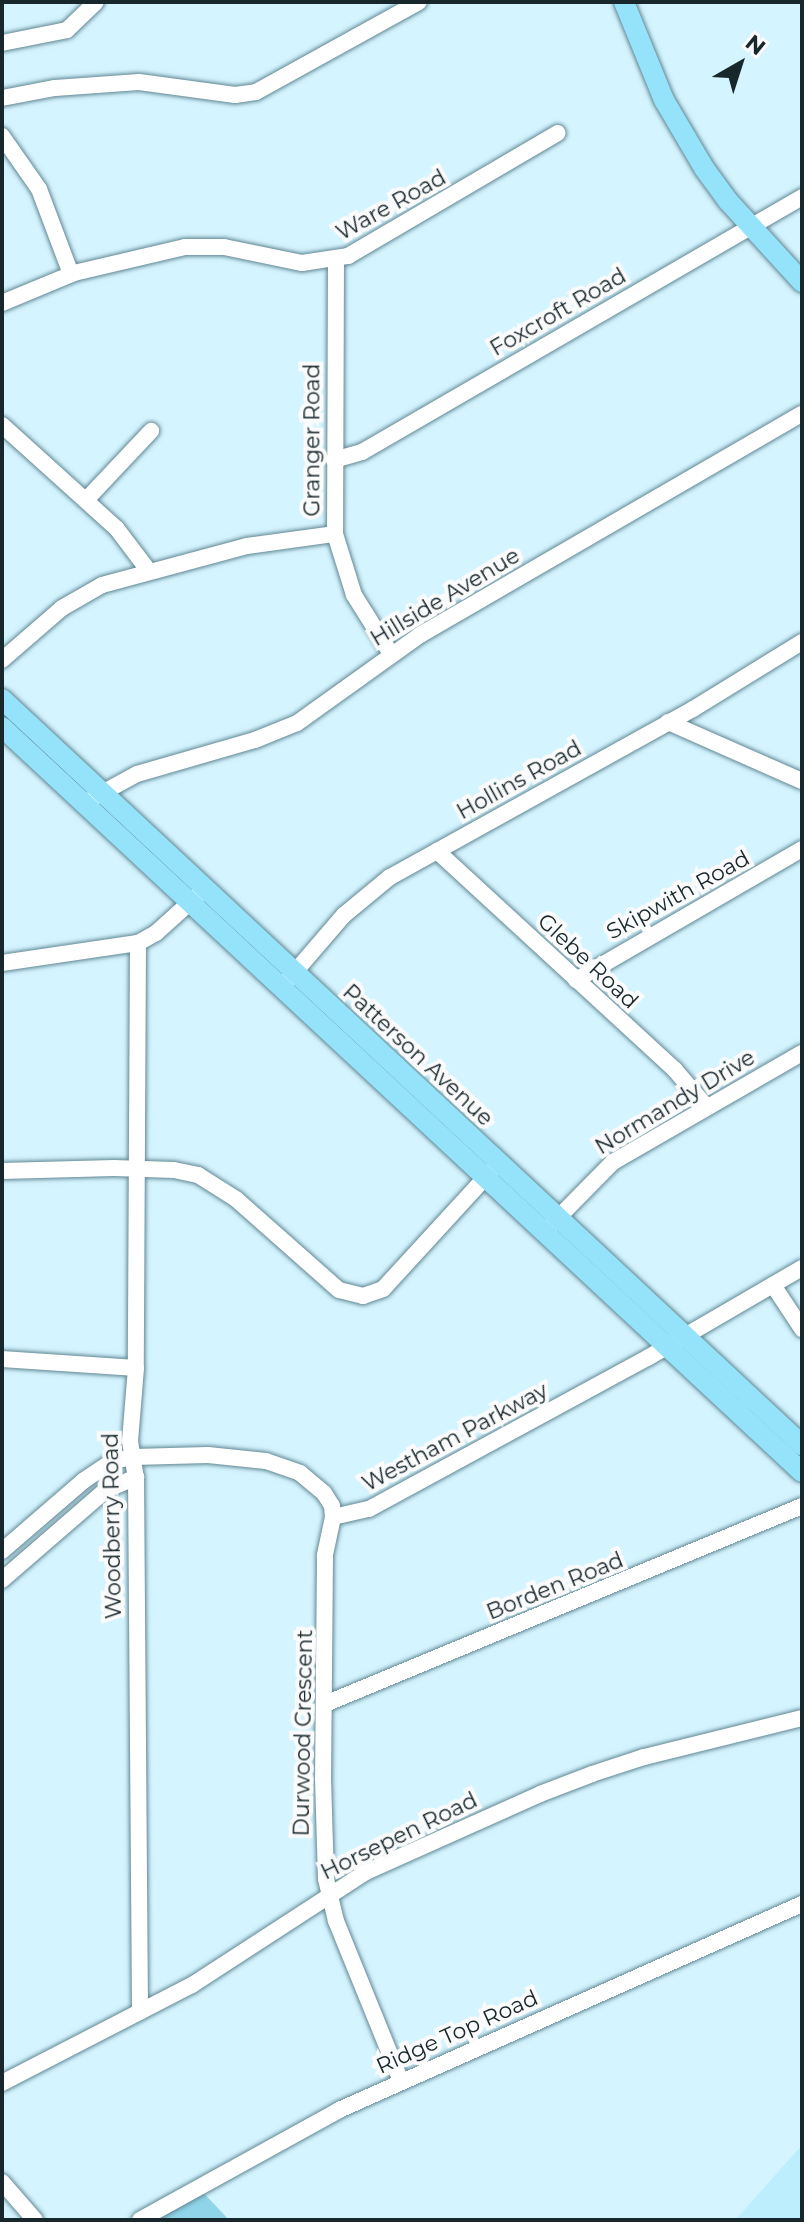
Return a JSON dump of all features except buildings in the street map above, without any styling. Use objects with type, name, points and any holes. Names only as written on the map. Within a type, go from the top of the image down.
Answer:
[{"type":"main road","points":[[624,2],[648,65],[683,135],[728,201],[802,282]]},
{"type":"main road","name":"Patterson Avenue","points":[[2,699],[93,798],[197,895],[675,1340],[802,1445]]},
{"type":"main road","name":"Patterson Avenue","points":[[2,727],[93,798]]},
{"type":"main road","name":"Patterson Avenue","points":[[675,1340],[802,1472]]},
{"type":"street","points":[[2,43],[67,30],[96,2]]},
{"type":"street","points":[[2,98],[55,88],[139,82],[247,94],[284,77],[419,2]]},
{"type":"street","name":"Ware Road","points":[[2,303],[71,274],[185,247],[224,247],[302,263],[336,260],[373,243],[558,133]]},
{"type":"street","points":[[2,136],[39,189],[71,274]]},
{"type":"street","name":"Foxcroft Road","points":[[334,460],[362,452],[802,197]]},
{"type":"street","name":"Granger Road","points":[[336,260],[335,534],[354,595],[391,654]]},
{"type":"street","name":"Hillside Avenue","points":[[93,798],[137,774],[274,734],[321,708],[391,654],[802,414]]},
{"type":"street","points":[[2,425],[117,529],[148,570]]},
{"type":"street","points":[[86,500],[151,431]]},
{"type":"street","points":[[2,660],[75,600],[102,585],[148,570],[247,546],[335,534]]},
{"type":"street","name":"Hollins Road","points":[[289,980],[363,896],[802,642]]},
{"type":"street","points":[[668,722],[802,781]]},
{"type":"street","name":"Skipwith Road","points":[[576,980],[802,849]]},
{"type":"street","name":"Glebe Road","points":[[437,851],[675,1070],[706,1106]]},
{"type":"street","points":[[2,963],[138,943],[156,933],[197,895]]},
{"type":"street","name":"Woodberry Road","points":[[138,943],[136,1368],[130,1441],[136,1477],[140,2012]]},
{"type":"street","name":"Normandy Drive","points":[[551,1225],[613,1162],[802,1053]]},
{"type":"street","points":[[2,1171],[136,1169],[186,1172],[216,1184],[339,1290],[363,1296],[383,1289],[492,1170]]},
{"type":"street","name":"Westham Parkway","points":[[333,1517],[369,1509],[802,1268]]},
{"type":"street","points":[[773,1285],[802,1329]]},
{"type":"street","points":[[2,1359],[136,1368]]},
{"type":"street","points":[[2,1551],[83,1481],[113,1461],[133,1457],[208,1455],[266,1461],[300,1473],[314,1484],[332,1506],[333,1517]]},
{"type":"street","points":[[2,1580],[106,1490],[136,1477]]},
{"type":"street","name":"Borden Road","points":[[325,1704],[802,1506]]},
{"type":"street","name":"Durwood Crescent","points":[[333,1517],[325,1556],[323,1844],[329,1894],[336,1921],[401,2081]]},
{"type":"street","name":"Horsepen Road","points":[[2,2083],[238,1957],[366,1872],[540,1794],[644,1757],[802,1718]]},
{"type":"street","name":"Ridge Top Road","points":[[140,2220],[294,2134],[401,2081],[802,1904]]},
{"type":"street","points":[[2,2182],[35,2220]]},
{"type":"shaded area","points":[[802,2145],[802,2220],[737,2220],[737,2218]]},
{"type":"shaded area","points":[[198,2187],[229,2220],[140,2220]]}]
